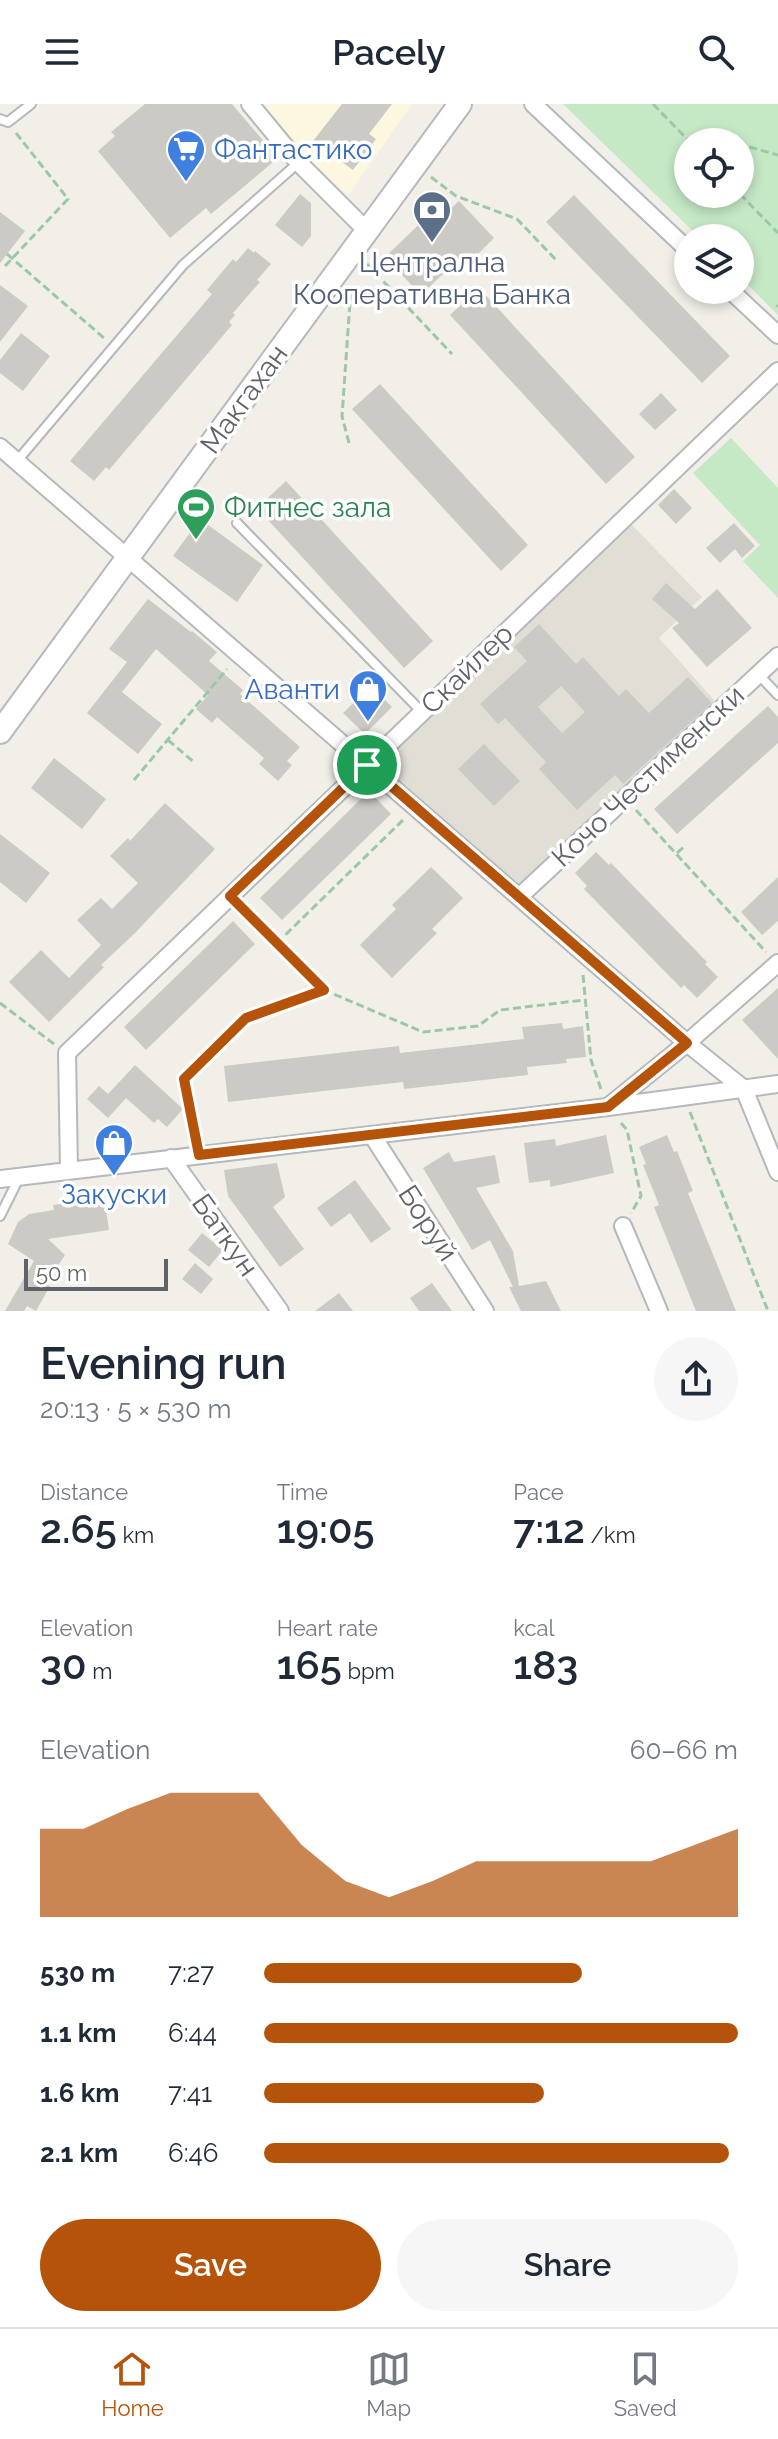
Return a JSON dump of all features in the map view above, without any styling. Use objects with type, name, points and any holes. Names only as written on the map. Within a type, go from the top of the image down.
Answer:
[{"type":"street","points":[[250,104],[360,240]]},
{"type":"street","name":"Макгахан","points":[[0,732],[460,104]]},
{"type":"street","points":[[533,104],[674,237]]},
{"type":"street","points":[[745,304],[778,335]]},
{"type":"street","name":"Скайлер","points":[[67,1053],[778,371]]},
{"type":"street","points":[[0,447],[687,1043],[744,1089],[778,1172]]},
{"type":"street","name":"Кочо Честименски","points":[[519,897],[778,656]]},
{"type":"street","points":[[608,1107],[687,1043],[777,963]]},
{"type":"street","points":[[67,1053],[69,1170]]},
{"type":"street","points":[[0,1179],[778,1084]]},
{"type":"street","name":"Боруй","points":[[372,1135],[485,1311]]},
{"type":"street","name":"Баткун","points":[[171,1158],[280,1311]]},
{"type":"street","points":[[623,1226],[659,1311]]},
{"type":"lane","points":[[4,120],[31,104]]},
{"type":"lane","points":[[16,461],[183,265],[298,162]]},
{"type":"lane","points":[[237,523],[422,712]]},
{"type":"lane","points":[[758,674],[778,695]]},
{"type":"lane","points":[[0,1216],[20,1176]]},
{"type":"path","points":[[653,104],[676,128]]},
{"type":"path","points":[[4,120],[68,199],[5,266]]},
{"type":"path","points":[[754,148],[778,155]]},
{"type":"path","points":[[415,165],[456,196],[517,219],[558,262]]},
{"type":"path","points":[[754,208],[778,233]]},
{"type":"path","points":[[360,240],[452,354]]},
{"type":"path","points":[[349,443],[342,416],[360,240]]},
{"type":"path","points":[[7,254],[113,347]]},
{"type":"path","points":[[134,780],[239,655]]},
{"type":"path","points":[[168,740],[195,763]]},
{"type":"path","points":[[625,798],[777,963]]},
{"type":"path","points":[[277,943],[416,808]]},
{"type":"path","points":[[676,854],[686,845]]},
{"type":"path","points":[[230,896],[324,990],[423,1032],[478,1026],[500,1010],[584,1000]]},
{"type":"path","points":[[582,952],[591,1060],[608,1107],[627,1130],[641,1196],[623,1226]]},
{"type":"path","points":[[199,1155],[184,1079],[246,1018],[324,990]]},
{"type":"path","points":[[0,1003],[67,1053]]},
{"type":"path","points":[[684,1097],[768,1311]]},
{"type":"shaded area","points":[[263,104],[412,104],[348,195],[305,155]]},
{"type":"shaded area","points":[[625,518],[702,597],[659,638],[721,708],[519,897],[367,765]]},
{"type":"green space","points":[[563,104],[778,104],[778,315],[754,291],[754,224],[686,224]]},
{"type":"green space","points":[[731,438],[778,488],[778,598],[743,561],[760,545],[693,473]]},
{"type":"building","name":"Фантастико","points":[[145,104],[232,104],[278,158],[211,214],[206,208],[170,238],[98,151],[115,136],[111,132]]},
{"type":"building","points":[[342,104],[392,104],[369,134],[376,139],[353,170],[313,141]]},
{"type":"building","points":[[300,194],[311,203],[311,236],[302,247],[275,225]]},
{"type":"building","points":[[574,195],[674,298],[674,304],[680,304],[730,356],[702,383],[546,222]]},
{"type":"building","points":[[459,201],[494,238],[472,260],[465,253],[421,295],[385,257],[429,215],[436,222]]},
{"type":"building","points":[[0,212],[25,231],[0,263]]},
{"type":"building","points":[[248,248],[271,264],[233,313],[235,315],[229,322],[232,325],[109,470],[106,467],[94,481],[70,461],[212,294],[207,290],[233,259],[236,262]]},
{"type":"building","points":[[0,285],[28,306],[0,342]]},
{"type":"building","points":[[479,288],[635,457],[606,484],[450,315]]},
{"type":"building","points":[[21,333],[50,356],[23,391],[0,373],[0,360]]},
{"type":"building","points":[[380,384],[528,545],[501,571],[352,409]]},
{"type":"building","points":[[661,393],[677,410],[655,430],[639,414]]},
{"type":"building","points":[[286,481],[433,641],[404,668],[257,508]]},
{"type":"building","points":[[674,489],[692,508],[676,524],[658,505]]},
{"type":"building","points":[[200,519],[263,565],[237,602],[173,556]]},
{"type":"building","points":[[734,523],[755,546],[742,558],[735,549],[720,563],[706,548]]},
{"type":"building","points":[[666,583],[695,609],[717,589],[752,628],[707,667],[672,628],[679,623],[652,599]]},
{"type":"building","points":[[148,599],[217,652],[209,661],[243,690],[240,694],[300,747],[287,761],[292,765],[278,781],[259,764],[264,758],[217,717],[212,723],[196,709],[208,695],[156,649],[122,692],[162,724],[138,754],[87,713],[127,662],[109,649]]},
{"type":"building","points":[[539,624],[576,664],[583,657],[619,696],[626,689],[649,713],[688,677],[712,703],[623,784],[615,775],[577,810],[539,769],[546,762],[505,718],[498,724],[480,704],[527,661],[514,647]],"holes":[[[561,686],[585,712],[562,733],[538,707]]]},
{"type":"building","points":[[371,686],[392,707],[365,734],[343,713]]},
{"type":"building","points":[[768,706],[778,717],[778,743],[677,834],[654,809]]},
{"type":"building","points":[[484,744],[520,781],[494,806],[458,769]]},
{"type":"building","points":[[54,758],[106,799],[82,829],[31,788]]},
{"type":"building","points":[[369,791],[391,814],[282,920],[260,898]]},
{"type":"building","points":[[165,803],[215,849],[49,1022],[9,982],[41,950],[69,978],[101,945],[77,920],[101,898],[112,909],[138,883],[110,856],[128,838],[130,841]]},
{"type":"building","points":[[0,834],[50,873],[26,903],[0,882]]},
{"type":"building","points":[[596,852],[609,865],[611,863],[718,977],[697,998],[684,985],[681,988],[584,889],[587,886],[575,873]]},
{"type":"building","points":[[431,867],[463,898],[432,929],[437,933],[392,978],[360,945],[396,909],[392,905]]},
{"type":"building","points":[[778,877],[778,921],[762,935],[741,912]]},
{"type":"building","points":[[233,921],[255,944],[146,1050],[124,1027]]},
{"type":"building","points":[[778,988],[778,1059],[742,1020]]},
{"type":"building","points":[[562,1023],[563,1029],[583,1026],[586,1057],[566,1059],[567,1063],[527,1067],[528,1075],[404,1089],[403,1082],[228,1102],[224,1066],[399,1046],[400,1053],[524,1039],[522,1027]]},
{"type":"building","points":[[135,1065],[183,1109],[167,1127],[158,1119],[154,1123],[126,1098],[108,1118],[87,1099],[99,1086],[108,1094]]},
{"type":"building","points":[[606,1135],[614,1173],[550,1187],[550,1180],[529,1183],[524,1143],[555,1139],[556,1146]]},
{"type":"building","points":[[667,1135],[693,1191],[688,1193],[736,1311],[696,1311],[654,1207],[659,1205],[639,1147]]},
{"type":"building","points":[[449,1152],[454,1162],[495,1155],[500,1183],[476,1188],[513,1251],[519,1286],[546,1281],[561,1311],[521,1311],[490,1240],[472,1250],[423,1168]]},
{"type":"building","points":[[277,1163],[285,1197],[273,1207],[304,1249],[280,1267],[228,1196],[224,1170]]},
{"type":"building","points":[[355,1180],[391,1229],[371,1243],[350,1213],[331,1227],[317,1208]]},
{"type":"building","points":[[104,1197],[109,1230],[48,1239],[65,1255],[46,1284],[50,1286],[36,1311],[27,1306],[24,1311],[5,1311],[34,1261],[8,1244],[18,1222],[29,1214],[54,1210],[53,1205]]},
{"type":"building","points":[[202,1233],[223,1250],[209,1267],[188,1250]]},
{"type":"building","points":[[195,1263],[213,1279],[201,1294],[182,1279]]},
{"type":"building","points":[[432,1283],[452,1311],[419,1311],[410,1298]]},
{"type":"building","points":[[339,1293],[353,1311],[315,1311]]},
{"type":"place","name":"Фантастико","points":[[186,183]]},
{"type":"place","name":"Централна Кооперативна Банка","points":[[432,244]]},
{"type":"place","name":"Фитнес зала","points":[[196,541]]},
{"type":"place","name":"Аванти","points":[[368,723]]},
{"type":"place","name":"Закуски","points":[[114,1177]]},
{"type":"route","points":[[367,765],[687,1043],[608,1107],[199,1155],[184,1079],[246,1018],[324,990],[230,896],[367,765]]}]
